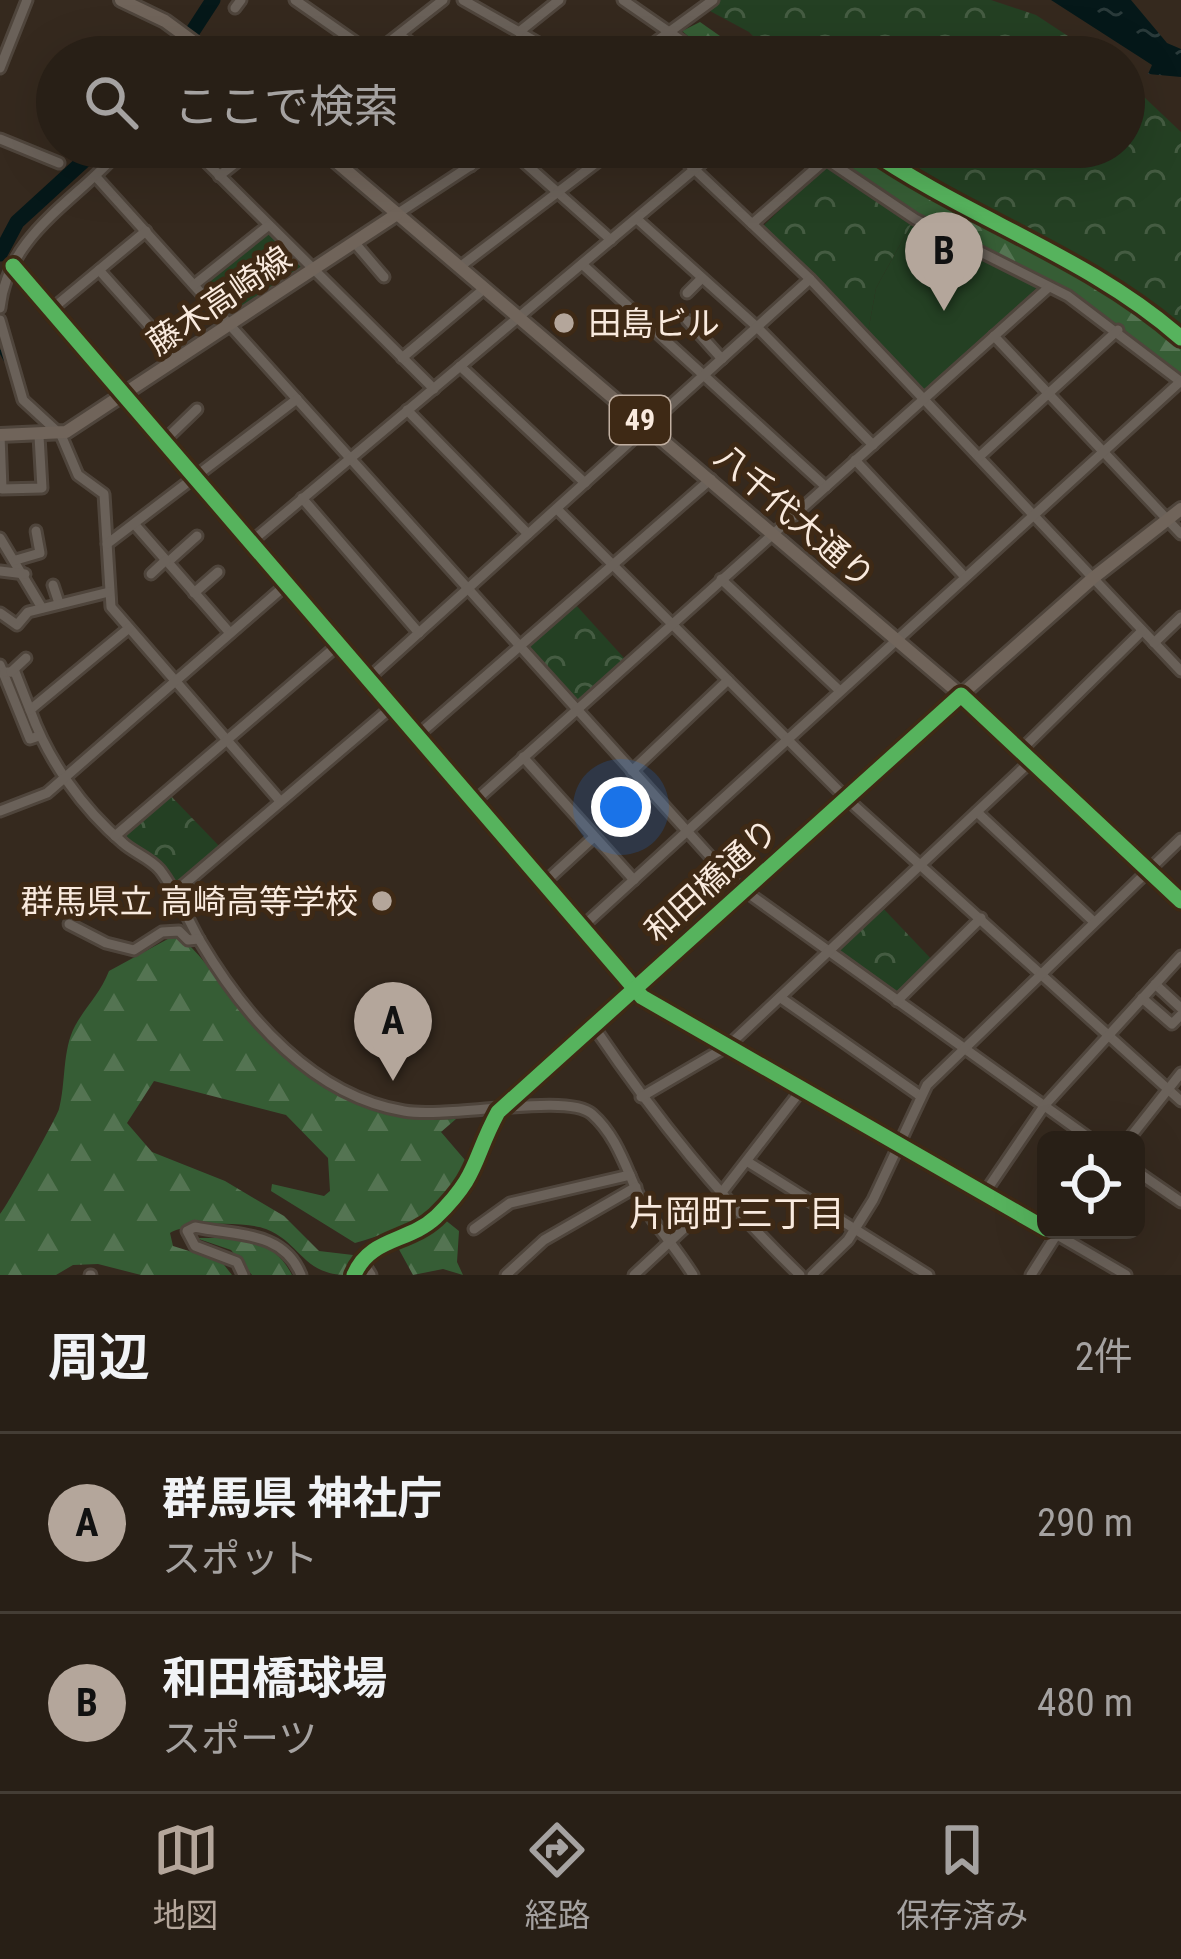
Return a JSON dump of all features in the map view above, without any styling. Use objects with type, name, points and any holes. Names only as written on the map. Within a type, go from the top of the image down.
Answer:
[{"type":"main road","points":[[121,0],[188,36]]},
{"type":"main road","name":"八千代大通り","points":[[343,168],[961,695]]},
{"type":"main road","name":"藤木高崎線","points":[[0,435],[61,434],[397,214]]},
{"type":"main road","name":"和田橋通り","points":[[961,695],[1093,578],[1181,509]]},
{"type":"street","points":[[0,68],[27,0]]},
{"type":"street","points":[[295,0],[344,36]]},
{"type":"street","points":[[399,35],[443,0]]},
{"type":"street","points":[[463,0],[526,36]]},
{"type":"street","points":[[519,32],[559,0]]},
{"type":"street","points":[[622,0],[678,36]]},
{"type":"street","points":[[667,36],[704,12],[713,0]]},
{"type":"street","points":[[0,139],[36,154]]},
{"type":"street","points":[[0,308],[13,266],[35,229],[105,168]]},
{"type":"street","points":[[211,168],[434,389]]},
{"type":"street","points":[[219,176],[229,168]]},
{"type":"street","points":[[397,214],[468,168]]},
{"type":"street","points":[[530,168],[611,240]]},
{"type":"street","points":[[460,266],[590,168]]},
{"type":"street","points":[[251,542],[697,168]]},
{"type":"street","points":[[752,224],[816,168]]},
{"type":"street","points":[[583,927],[1181,381],[1118,330],[1049,287],[915,219],[835,168]]},
{"type":"street","points":[[695,170],[810,278],[1181,671]]},
{"type":"street","points":[[97,178],[686,832],[744,890],[1079,1131]]},
{"type":"street","points":[[637,219],[757,327],[873,445]]},
{"type":"street","points":[[194,285],[269,225]]},
{"type":"street","points":[[52,309],[146,231]]},
{"type":"street","points":[[354,242],[384,277]]},
{"type":"street","points":[[582,264],[826,487]]},
{"type":"street","points":[[13,266],[635,990],[1037,1222]]},
{"type":"street","points":[[99,270],[179,359]]},
{"type":"street","points":[[687,293],[702,278]]},
{"type":"street","points":[[369,678],[810,278]]},
{"type":"street","points":[[402,358],[485,287]]},
{"type":"street","points":[[474,802],[1049,287]]},
{"type":"street","points":[[0,320],[23,400],[61,434],[76,473],[104,494],[110,608],[280,801]]},
{"type":"street","points":[[687,320],[722,359]]},
{"type":"street","points":[[979,457],[1118,330]]},
{"type":"street","points":[[994,336],[1181,534]]},
{"type":"street","points":[[460,366],[586,483]]},
{"type":"street","points":[[107,544],[297,399]]},
{"type":"street","points":[[165,440],[197,409]]},
{"type":"street","points":[[407,410],[529,534]]},
{"type":"street","points":[[0,435],[2,489],[42,488],[39,436]]},
{"type":"street","points":[[855,460],[965,577]]},
{"type":"street","points":[[417,736],[711,479]]},
{"type":"street","points":[[302,498],[419,633]]},
{"type":"street","points":[[557,509],[846,798],[1181,1101]]},
{"type":"street","points":[[136,526],[230,633]]},
{"type":"street","points":[[16,560],[40,553],[36,531]]},
{"type":"street","points":[[151,574],[197,536]]},
{"type":"street","points":[[0,538],[42,608]]},
{"type":"street","points":[[0,571],[25,574]]},
{"type":"street","points":[[194,592],[218,572]]},
{"type":"street","points":[[721,580],[840,691]]},
{"type":"street","points":[[0,811],[38,800],[287,584]]},
{"type":"street","points":[[53,585],[58,603]]},
{"type":"street","points":[[0,613],[17,625],[42,608],[109,592]]},
{"type":"street","points":[[1154,644],[1181,617]]},
{"type":"street","points":[[30,710],[129,628]]},
{"type":"street","points":[[1022,750],[1142,631]]},
{"type":"street","points":[[115,836],[339,644]]},
{"type":"street","points":[[5,670],[26,658]]},
{"type":"street","points":[[5,670],[64,777],[115,836],[155,865],[199,939],[260,1022],[317,1079],[405,1112],[498,1112],[546,1102],[576,1105],[592,1113],[656,1225],[673,1238],[693,1275]]},
{"type":"street","points":[[5,670],[30,739],[40,736]]},
{"type":"street","points":[[632,771],[728,680]]},
{"type":"street","points":[[961,695],[1181,901]]},
{"type":"street","name":"和田橋通り","points":[[361,1258],[381,1244],[420,1230],[475,1174],[498,1112],[961,695]]},
{"type":"street","points":[[175,892],[393,706]]},
{"type":"street","points":[[523,757],[634,880]]},
{"type":"street","points":[[641,1097],[728,1046],[1032,760]]},
{"type":"street","points":[[977,812],[1093,921]]},
{"type":"street","points":[[544,883],[594,837]]},
{"type":"street","points":[[812,1275],[856,1227],[920,1094],[960,1048],[1181,839]]},
{"type":"street","points":[[896,1001],[981,918]]},
{"type":"street","points":[[69,924],[134,950],[162,932],[179,931],[188,940],[199,939]]},
{"type":"street","points":[[984,1194],[1044,1106],[1181,956]]},
{"type":"street","points":[[1142,998],[1172,1024],[1181,1011],[1155,984]]},
{"type":"street","points":[[781,998],[920,1094]]},
{"type":"street","points":[[594,1028],[719,1196],[800,1275]]},
{"type":"street","points":[[1135,1131],[1181,1073]]},
{"type":"street","points":[[634,1275],[719,1196],[802,1089]]},
{"type":"street","points":[[748,1162],[923,1274]]},
{"type":"street","points":[[474,1229],[510,1203],[630,1175]]},
{"type":"street","points":[[1145,1177],[1181,1202]]},
{"type":"street","points":[[506,1275],[544,1240],[636,1187]]},
{"type":"street","points":[[243,1275],[237,1262],[195,1246],[187,1231],[195,1227],[264,1238],[296,1262],[302,1275]]},
{"type":"street","points":[[1031,1275],[1049,1239]]},
{"type":"street","points":[[1066,1239],[1126,1275]]},
{"type":"street","points":[[354,1275],[361,1258]]},
{"type":"street","points":[[361,1258],[371,1275]]},
{"type":"green space","points":[[718,0],[991,0],[1036,15],[1068,36],[753,36],[710,11]]},
{"type":"green space","points":[[700,22],[720,36],[688,36],[682,31]]},
{"type":"green space","points":[[1145,98],[1181,132],[1181,333],[1097,273],[919,168],[1145,168]]},
{"type":"green space","points":[[824,168],[912,223],[876,288],[868,332],[762,227]]},
{"type":"green space","points":[[847,168],[893,168],[1079,270],[1181,341],[1181,376],[1066,290],[923,218]]},
{"type":"green space","points":[[912,223],[1039,286],[926,391],[868,332],[876,288]]},
{"type":"green space","points":[[266,232],[304,265],[303,271],[228,315],[203,283]]},
{"type":"green space","points":[[575,604],[625,659],[580,699],[573,699],[528,648]]},
{"type":"green space","points":[[169,794],[221,848],[178,885],[123,840],[123,833]]},
{"type":"green space","points":[[879,904],[935,963],[897,1001],[828,953]]},
{"type":"green space","points":[[177,934],[279,1047],[329,1087],[386,1113],[456,1119],[441,1132],[465,1160],[466,1172],[445,1201],[419,1220],[355,1243],[271,1191],[272,1184],[324,1196],[330,1191],[328,1158],[286,1115],[154,1081],[127,1123],[152,1152],[225,1181],[284,1216],[319,1251],[353,1255],[347,1275],[321,1270],[266,1229],[231,1224],[170,1233],[173,1246],[221,1261],[232,1275],[141,1275],[98,1264],[73,1265],[56,1275],[0,1275],[0,1214],[59,1109],[75,1026],[109,971]]},
{"type":"green space","points":[[444,1219],[459,1231],[457,1262],[463,1275],[443,1269],[413,1275],[396,1244],[420,1236]]},
{"type":"green space","points":[[196,1238],[238,1239],[263,1246],[292,1275],[252,1275],[231,1250]]},
{"type":"water","points":[[1051,0],[1131,0],[1167,43],[1181,49],[1181,77],[1148,74],[1152,65],[1145,60],[1145,36],[1107,36]]},
{"type":"waterway","points":[[190,36],[213,0]]},
{"type":"waterway","points":[[0,254],[17,222],[76,168]]},
{"type":"waterway","points":[[0,351],[5,360]]},
{"type":"cycle path","points":[[898,168],[1107,284],[1181,338]]},
{"type":"cycle path","points":[[13,266],[642,997],[1037,1224]]},
{"type":"cycle path","points":[[354,1275],[370,1254],[425,1225],[450,1202],[468,1178],[498,1112],[961,695],[1181,901]]},
{"type":"place","name":"和田橋球場","points":[[944,311]]},
{"type":"place","name":"田島ビル","points":[[564,323]]},
{"type":"place","name":"群馬県立 高崎高等学校","points":[[382,901]]},
{"type":"place","name":"群馬県 神社庁","points":[[393,1081]]},
{"type":"district","name":"片岡町三丁目","points":[[737,1213]]}]
